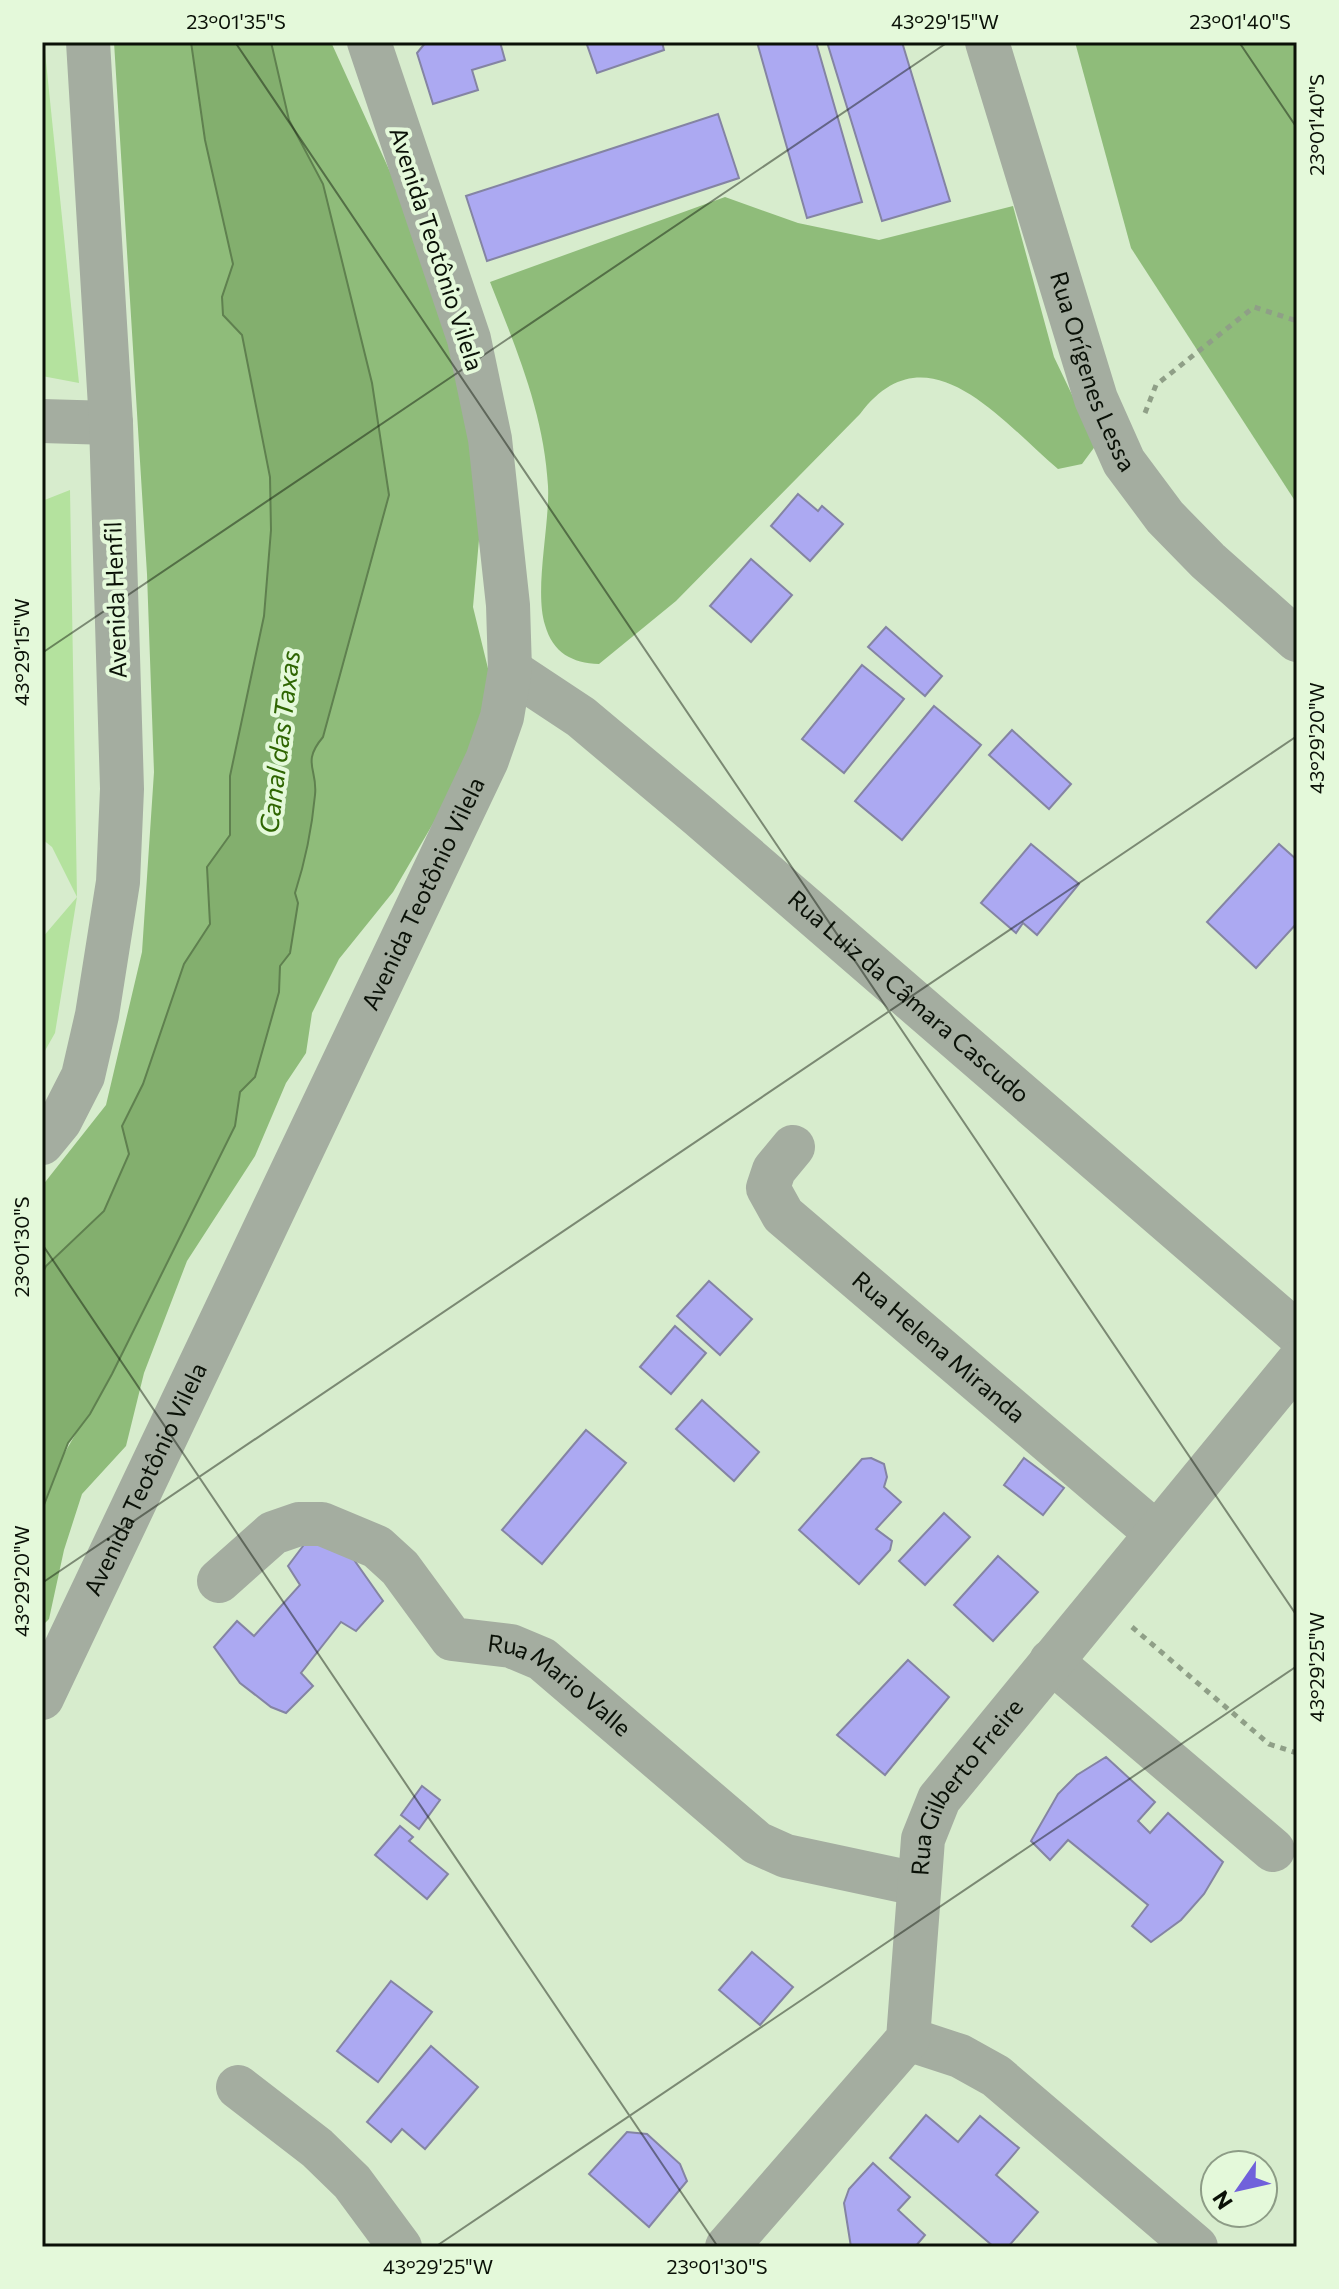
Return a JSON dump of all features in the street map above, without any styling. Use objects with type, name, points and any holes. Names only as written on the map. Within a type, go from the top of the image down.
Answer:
[{"type":"street","name":"Avenida Henfil","points":[[42,1143],[60,1121],[83,1076],[97,1015],[118,882],[122,789],[111,423],[88,42]]},
{"type":"street","name":"Avenida Teotônio Vilela","points":[[42,1698],[487,760],[502,717],[510,670],[508,605],[492,454],[469,339],[369,42]]},
{"type":"street","name":"Rua Orígenes Lessa","points":[[987,42],[1096,399],[1124,462],[1165,517],[1197,550],[1297,640]]},
{"type":"street","points":[[42,421],[111,423]]},
{"type":"street","name":"Rua Luiz da Câmara Cascudo","points":[[510,670],[581,717],[699,816],[1297,1333]]},
{"type":"street","name":"Rua Helena Miranda","points":[[793,1147],[774,1170],[768,1188],[783,1215],[1156,1533]]},
{"type":"street","name":"Rua Gilberto Freire","points":[[908,2039],[917,1884],[923,1839],[939,1799],[1297,1363]]},
{"type":"street","name":"Rua Mario Valle","points":[[219,1581],[273,1533],[299,1524],[322,1524],[377,1547],[400,1568],[452,1639],[511,1646],[542,1659],[757,1843],[786,1856],[917,1884]]},
{"type":"street","points":[[1051,1661],[1273,1850]]},
{"type":"street","points":[[727,2247],[908,2039],[960,2056],[996,2076],[1196,2247]]},
{"type":"street","points":[[238,2087],[317,2148],[352,2182],[400,2247]]},
{"type":"path","points":[[1124,462],[1156,385],[1254,307],[1297,321]]},
{"type":"path","points":[[1101,1600],[1269,1744],[1297,1753]]},
{"type":"shaded area","points":[[44,42],[79,383],[42,376]]},
{"type":"shaded area","points":[[114,42],[191,42],[205,140],[233,264],[222,297],[223,315],[242,335],[270,477],[271,530],[264,616],[230,776],[230,835],[207,867],[210,924],[184,964],[143,1084],[122,1125],[129,1153],[104,1211],[46,1266],[42,1274],[42,1186],[106,1105],[142,952],[154,772],[147,574]]},
{"type":"shaded area","points":[[271,42],[331,42],[417,231],[448,339],[482,506],[473,607],[494,693],[448,798],[393,892],[339,959],[312,1013],[306,1053],[286,1083],[255,1156],[187,1261],[144,1373],[126,1446],[82,1494],[64,1550],[49,1619],[42,1626],[39,1534],[47,1491],[63,1456],[112,1374],[234,1126],[240,1092],[255,1077],[279,992],[279,966],[290,953],[298,903],[295,893],[314,807],[313,753],[323,737],[389,495],[372,383],[323,184],[289,120]]},
{"type":"shaded area","points":[[1075,42],[1297,42],[1297,504],[1131,248]]},
{"type":"shaded area","points":[[725,197],[798,223],[879,240],[1013,206],[1054,357],[1096,445],[1082,464],[1058,469],[988,407],[963,390],[937,380],[911,378],[885,389],[676,601],[599,664],[572,659],[553,643],[545,625],[541,594],[548,486],[541,433],[527,381],[490,282]]},
{"type":"shaded area","points":[[70,490],[77,897],[52,847],[42,839],[42,501]]},
{"type":"shaded area","points":[[77,897],[55,1033],[42,1056],[42,938]]},
{"type":"water","name":"Canal das Taxas","points":[[191,42],[271,42],[289,120],[323,184],[372,383],[389,495],[323,737],[313,753],[314,807],[295,893],[298,903],[290,953],[280,966],[279,992],[255,1077],[240,1092],[235,1126],[112,1374],[90,1414],[68,1443],[42,1510],[42,1274],[46,1266],[104,1211],[129,1154],[122,1126],[143,1084],[184,964],[210,924],[207,867],[230,835],[230,776],[264,616],[271,530],[270,477],[242,335],[223,315],[222,297],[233,264],[205,140]]},
{"type":"building","points":[[426,42],[500,42],[505,60],[472,70],[478,90],[433,104],[417,53]]},
{"type":"building","points":[[586,42],[662,42],[664,50],[597,73]]},
{"type":"building","points":[[757,42],[816,42],[862,202],[807,218]]},
{"type":"building","points":[[827,42],[902,42],[950,201],[882,221]]},
{"type":"building","points":[[718,114],[739,178],[487,261],[466,196]]},
{"type":"building","points":[[798,494],[818,511],[822,506],[843,524],[810,561],[771,526]]},
{"type":"building","points":[[751,559],[792,595],[751,642],[710,606]]},
{"type":"building","points":[[886,627],[942,676],[925,696],[868,647]]},
{"type":"building","points":[[862,665],[904,699],[844,773],[802,739]]},
{"type":"building","points":[[934,706],[981,745],[902,840],[855,801]]},
{"type":"building","points":[[1012,730],[1071,784],[1049,809],[989,755]]},
{"type":"building","points":[[1031,844],[1079,884],[1037,935],[1023,923],[1016,933],[981,903]]},
{"type":"building","points":[[1279,844],[1297,860],[1297,923],[1256,968],[1207,922]]},
{"type":"building","points":[[709,1281],[752,1319],[720,1355],[677,1316]]},
{"type":"building","points":[[675,1326],[706,1353],[671,1394],[640,1367]]},
{"type":"building","points":[[702,1400],[759,1452],[734,1481],[676,1429]]},
{"type":"building","points":[[586,1430],[626,1463],[542,1564],[502,1530]]},
{"type":"building","points":[[871,1458],[884,1464],[887,1477],[884,1487],[901,1502],[876,1529],[892,1541],[890,1550],[859,1584],[799,1530],[862,1459]]},
{"type":"building","points":[[1024,1458],[1064,1488],[1043,1515],[1004,1485]]},
{"type":"building","points":[[944,1513],[970,1537],[925,1585],[899,1561]]},
{"type":"building","points":[[312,1534],[352,1557],[383,1601],[356,1631],[341,1622],[301,1673],[313,1686],[286,1713],[271,1707],[240,1683],[214,1647],[237,1621],[254,1636],[300,1585],[288,1566]]},
{"type":"building","points":[[998,1556],[1038,1592],[993,1641],[954,1605]]},
{"type":"building","points":[[908,1660],[949,1697],[885,1775],[837,1735]]},
{"type":"building","points":[[1106,1757],[1155,1802],[1138,1821],[1150,1833],[1168,1813],[1223,1862],[1204,1894],[1181,1920],[1151,1942],[1132,1926],[1148,1905],[1068,1840],[1050,1860],[1031,1841],[1058,1794],[1077,1775]]},
{"type":"building","points":[[422,1786],[440,1800],[419,1829],[401,1815]]},
{"type":"building","points":[[400,1826],[413,1837],[409,1841],[448,1874],[427,1899],[375,1855]]},
{"type":"building","points":[[752,1952],[793,1987],[760,2025],[719,1990]]},
{"type":"building","points":[[391,1981],[432,2012],[378,2082],[337,2051]]},
{"type":"building","points":[[431,2046],[478,2087],[425,2149],[402,2129],[391,2142],[367,2122]]},
{"type":"building","points":[[926,2115],[958,2142],[980,2116],[1019,2148],[996,2175],[1038,2212],[1008,2247],[994,2247],[890,2158]]},
{"type":"building","points":[[627,2132],[647,2134],[680,2164],[687,2181],[649,2227],[589,2174]]},
{"type":"building","points":[[873,2163],[910,2197],[898,2210],[925,2235],[915,2247],[851,2247],[844,2203],[849,2189]]}]
